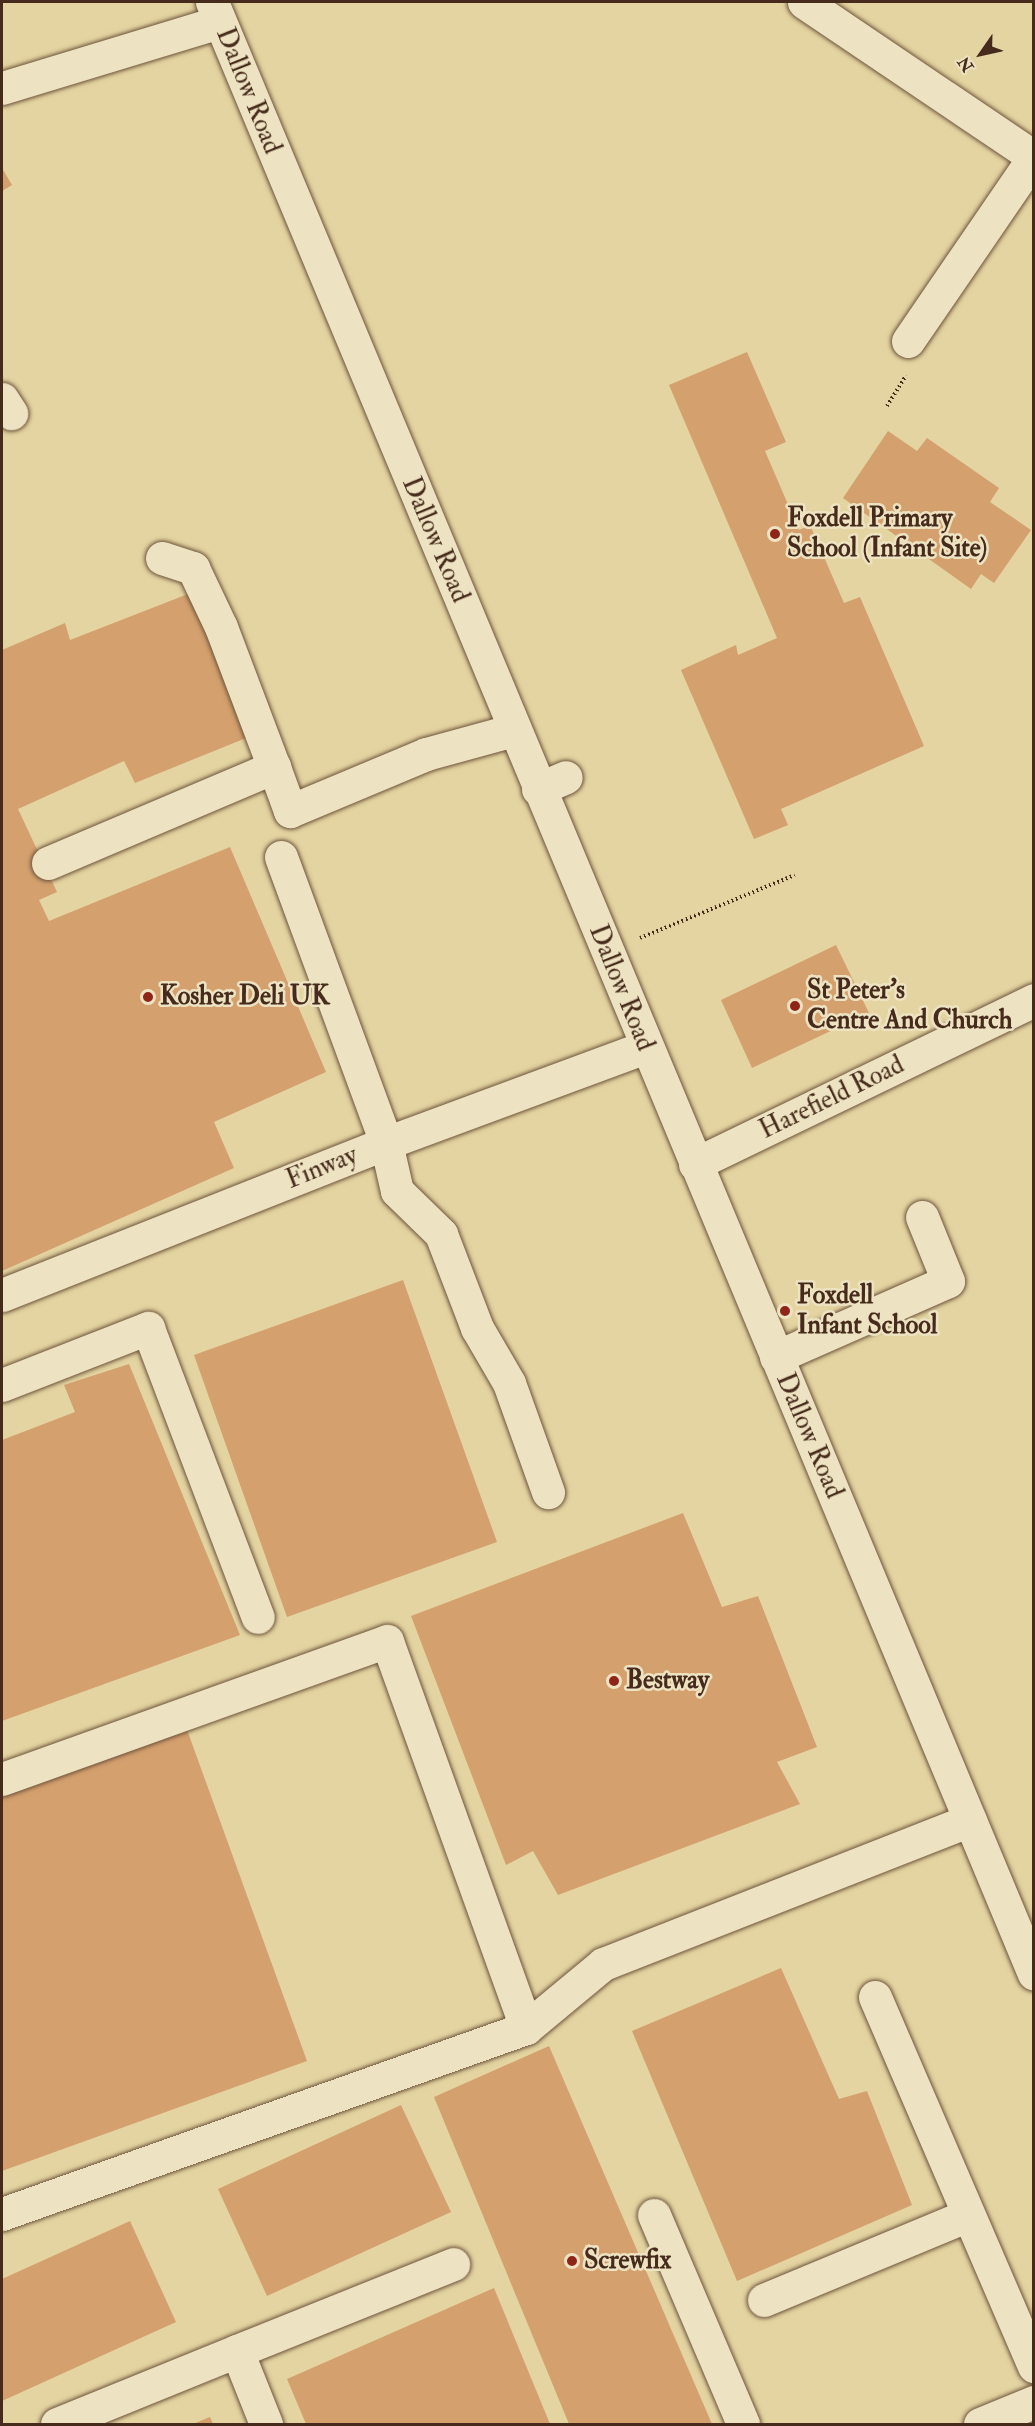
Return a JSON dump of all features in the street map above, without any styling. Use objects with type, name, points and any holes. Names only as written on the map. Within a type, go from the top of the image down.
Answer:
[{"type":"street","points":[[804,2],[1034,157],[908,341]]},
{"type":"street","points":[[2,88],[216,12]]},
{"type":"street","name":"Dallow Road","points":[[216,12],[514,730],[552,783],[606,953],[1034,1974]]},
{"type":"street","points":[[162,558],[193,568],[221,627],[290,812],[426,754],[514,730]]},
{"type":"street","points":[[48,863],[274,767]]},
{"type":"street","points":[[281,857],[386,1143],[397,1191],[441,1234],[477,1328],[509,1383],[548,1492]]},
{"type":"street","name":"Harefield Road","points":[[695,1164],[1034,1000]]},
{"type":"street","name":"Finway","points":[[2,1295],[386,1143],[645,1047]]},
{"type":"street","points":[[776,1357],[948,1281],[922,1217]]},
{"type":"street","points":[[2,1385],[148,1328],[258,1617]]},
{"type":"street","points":[[2,1779],[387,1641],[526,2028]]},
{"type":"street","points":[[2,2214],[526,2028],[603,1964],[970,1820]]},
{"type":"street","points":[[875,1997],[1034,2366]]},
{"type":"street","points":[[654,2215],[743,2424]]},
{"type":"street","points":[[764,2300],[968,2215]]},
{"type":"street","points":[[57,2424],[453,2264]]},
{"type":"street","points":[[237,2351],[266,2424]]},
{"type":"street","points":[[980,2424],[1034,2402]]},
{"type":"path","points":[[606,953],[795,875]]},
{"type":"building","points":[[2,168],[12,185],[2,191]]},
{"type":"building","points":[[747,352],[786,442],[765,451],[799,530],[810,525],[844,603],[860,597],[924,746],[781,809],[788,825],[754,839],[681,670],[736,645],[738,655],[777,638],[669,385]]},
{"type":"building","points":[[888,431],[917,451],[927,438],[999,488],[990,502],[1031,530],[994,583],[981,574],[971,589],[843,498]]},
{"type":"building","name":"Kosher Deli UK","points":[[188,594],[251,736],[135,783],[124,761],[18,809],[57,892],[39,900],[49,921],[230,847],[326,1072],[214,1122],[234,1168],[2,1271],[2,650],[65,623],[70,640]]},
{"type":"building","name":"St Peter's Centre And Church","points":[[836,945],[869,1013],[752,1068],[721,1000]]},
{"type":"building","points":[[403,1280],[497,1542],[287,1617],[194,1355]]},
{"type":"building","points":[[129,1364],[240,1635],[2,1721],[2,1440],[75,1412],[64,1385]]},
{"type":"building","name":"Bestway","points":[[683,1513],[722,1607],[758,1596],[817,1747],[777,1762],[800,1804],[558,1895],[533,1851],[506,1865],[411,1616]]},
{"type":"building","points":[[186,1727],[307,2061],[2,2171],[2,1793]]},
{"type":"building","points":[[781,1968],[839,2099],[867,2091],[912,2205],[737,2281],[632,2031]]},
{"type":"building","name":"Screwfix","points":[[549,2046],[712,2424],[569,2424],[434,2097]]},
{"type":"building","points":[[401,2105],[451,2212],[267,2296],[218,2189]]},
{"type":"building","points":[[130,2221],[176,2322],[2,2401],[2,2279]]},
{"type":"building","points":[[494,2288],[550,2424],[306,2424],[287,2379]]},
{"type":"building","points":[[210,2417],[213,2424],[193,2424]]},
{"type":"place","name":"Foxdell Primary School (Infant Site)","points":[[775,534]]},
{"type":"place","name":"Kosher Deli UK","points":[[148,997]]},
{"type":"place","name":"St Peter's Centre And Church","points":[[795,1006]]},
{"type":"place","name":"Foxdell Infant School","points":[[785,1311]]},
{"type":"place","name":"Bestway","points":[[614,1681]]},
{"type":"place","name":"Screwfix","points":[[572,2261]]}]
